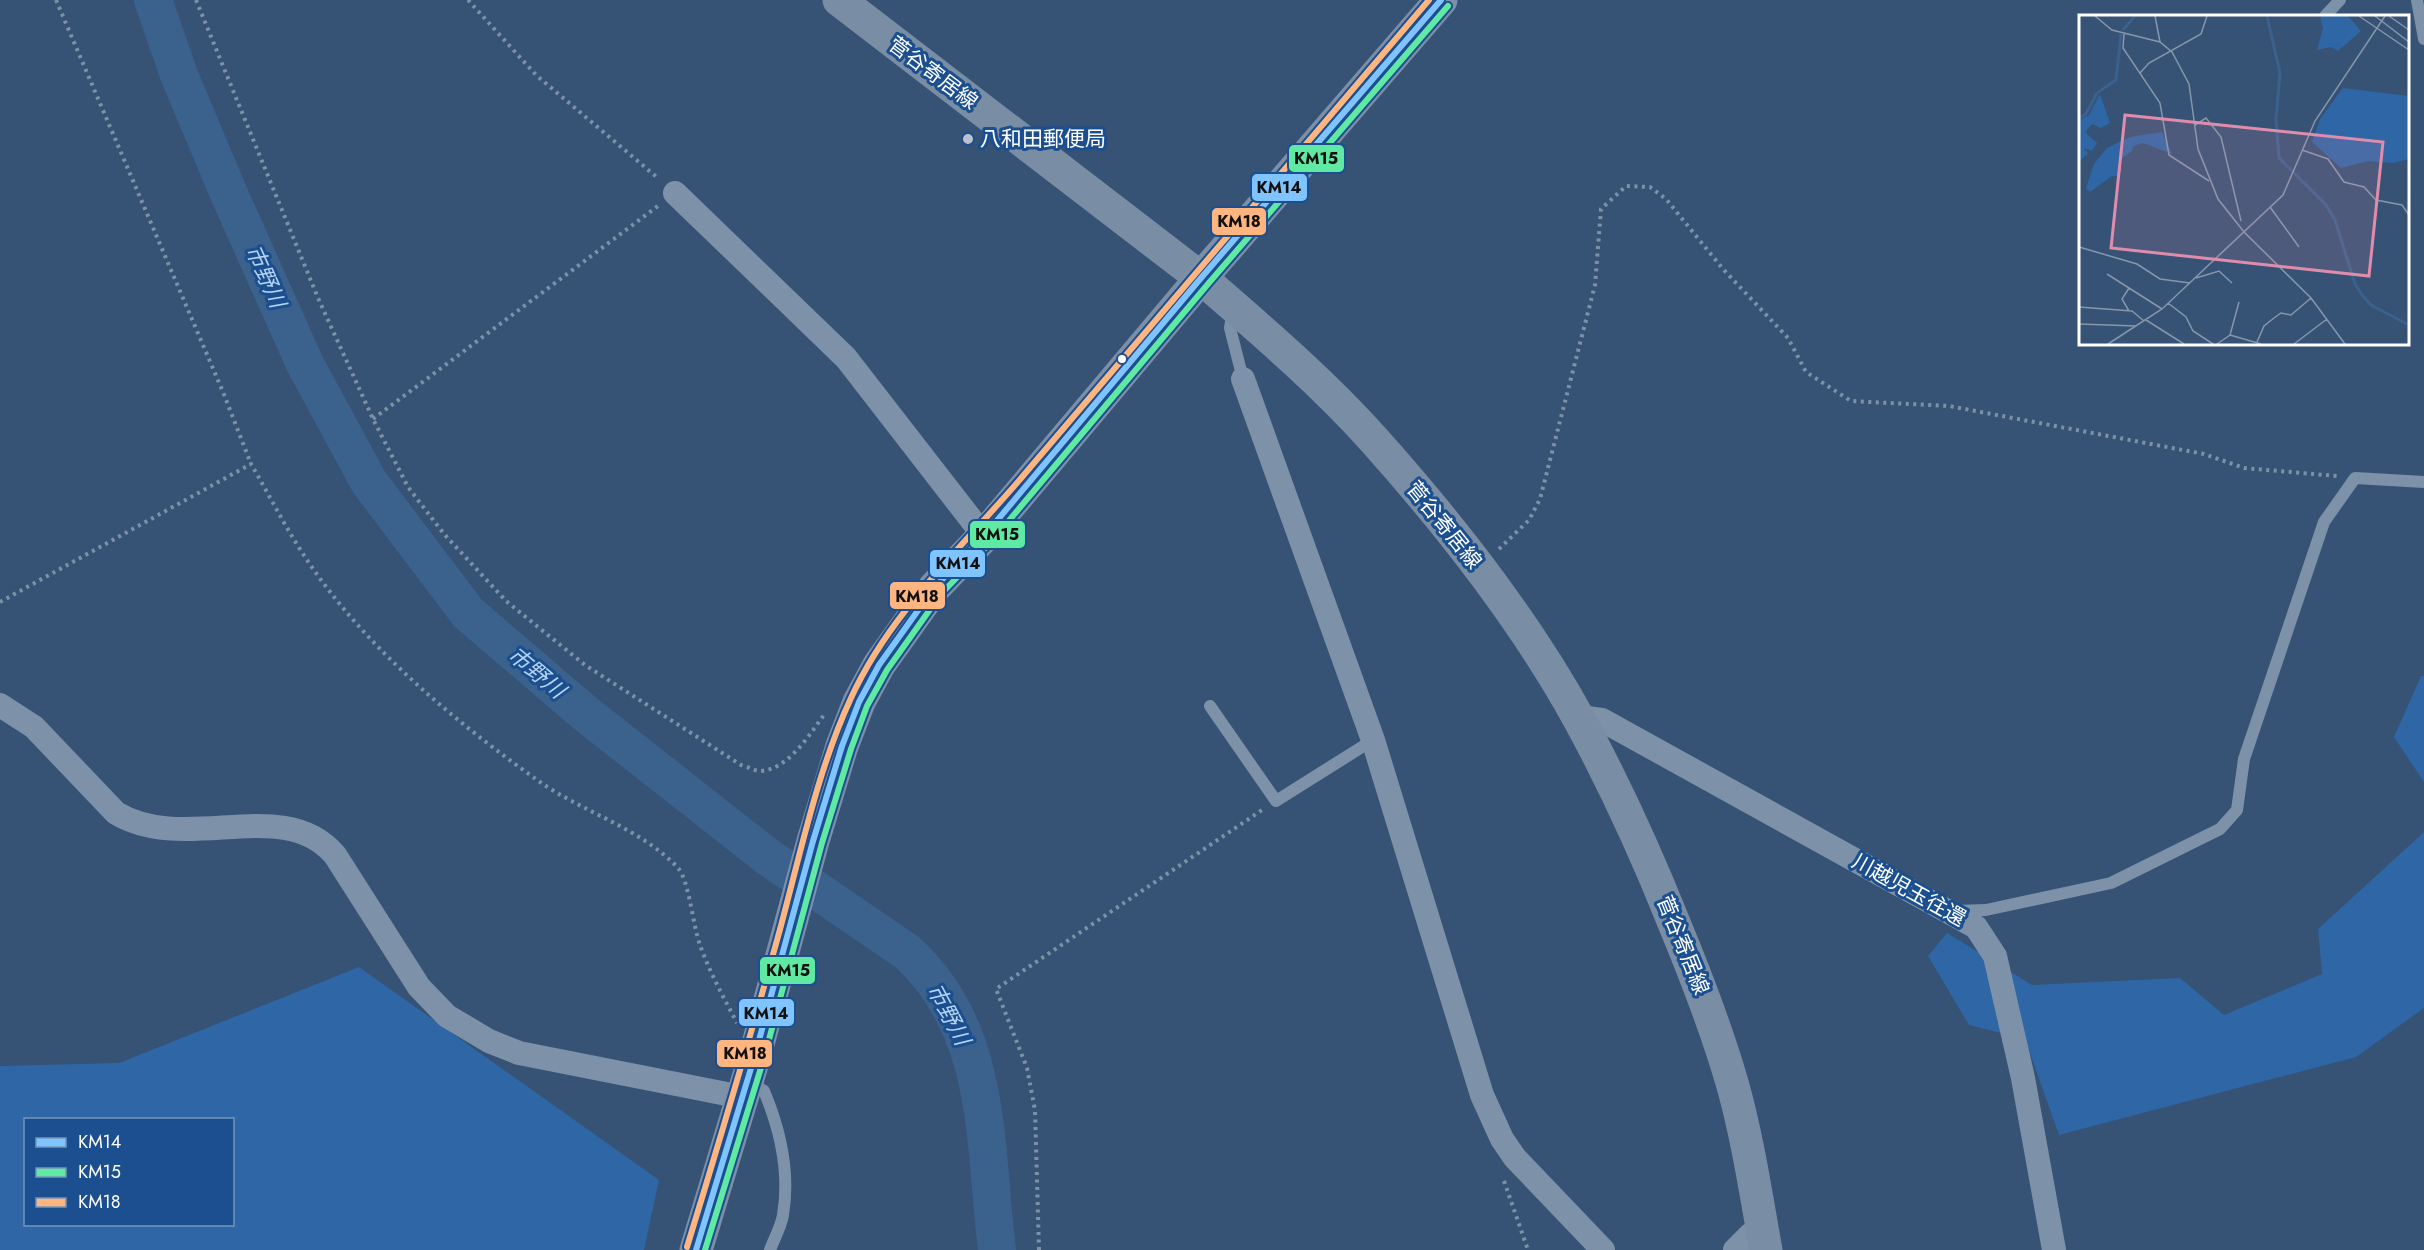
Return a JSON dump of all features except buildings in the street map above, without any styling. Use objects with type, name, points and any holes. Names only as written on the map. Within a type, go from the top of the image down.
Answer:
[{"type":"main road","name":"菅谷寄居線","points":[[839,0],[1201,278],[1234,306],[1322,387],[1373,439],[1479,568],[1531,642],[1578,717],[1647,857],[1708,1010],[1746,1138],[1765,1240]]},
{"type":"main road","points":[[696,1250],[748,1078],[813,841],[842,746],[859,702],[879,665],[934,588],[984,536],[1201,278],[1442,0]]},
{"type":"street","points":[[671,197],[846,358],[984,536]]},
{"type":"street","points":[[1243,379],[1373,740],[1491,1117],[1515,1158],[1603,1250]]},
{"type":"street","points":[[0,705],[34,727],[116,813],[129,821],[148,827],[179,831],[269,826],[292,827],[324,841],[419,987],[447,1016],[489,1041],[519,1053],[748,1078]]},
{"type":"street","name":"川越児玉往還","points":[[1578,717],[1602,720],[1976,927],[1995,956],[2023,1078],[2054,1250]]},
{"type":"street","points":[[1735,1250],[1750,1235],[1765,1240]]},
{"type":"lane","points":[[2326,15],[2340,0]]},
{"type":"lane","points":[[2417,0],[2424,39]]},
{"type":"lane","points":[[1234,306],[1230,328],[1243,379]]},
{"type":"lane","points":[[1948,912],[1986,910],[2111,883],[2220,829],[2237,810],[2244,759],[2324,522],[2355,477],[2424,482]]},
{"type":"lane","points":[[1210,706],[1276,801],[1373,740]]},
{"type":"lane","points":[[748,1078],[764,1091],[782,1149],[785,1181],[783,1216],[770,1250]]},
{"type":"path","points":[[56,0],[214,370],[251,464],[298,547],[370,638],[410,677],[465,724],[542,783],[649,845],[679,870],[685,879],[690,912],[700,946],[716,984],[748,1078]]},
{"type":"path","points":[[196,0],[318,298],[373,419],[408,487],[444,534],[506,601],[585,665],[741,765],[759,771],[779,765],[803,744],[830,707]]},
{"type":"path","points":[[373,419],[671,197],[536,75],[468,0]]},
{"type":"path","points":[[1479,568],[1529,520],[1540,499],[1595,285],[1601,209],[1626,186],[1650,187],[1666,199],[1723,269],[1788,338],[1806,372],[1851,400],[1949,406],[2204,453],[2244,468],[2355,477]]},
{"type":"path","points":[[0,602],[251,464]]},
{"type":"path","points":[[1039,1250],[1035,1110],[1027,1068],[996,989],[1276,801]]},
{"type":"path","points":[[1502,1176],[1528,1250]]},
{"type":"shaded area","points":[[2421,676],[2424,676],[2424,782],[2394,737]]},
{"type":"shaded area","points":[[2424,832],[2424,1008],[2356,1057],[2059,1135],[2025,1039],[1969,1025],[1928,956],[1947,933],[2032,985],[2180,978],[2224,1015],[2322,974],[2318,929]]},
{"type":"shaded area","points":[[359,967],[659,1180],[644,1250],[0,1250],[0,1066],[119,1063]]},
{"type":"waterway","name":"市野川","points":[[153,0],[179,75],[305,364],[369,482],[468,613],[586,714],[768,857],[907,952],[935,983],[956,1017],[970,1053],[979,1091],[997,1250]]},
{"type":"transit line","name":"KM18","points":[[687,1247],[757,1012],[828,755],[851,698],[868,666],[908,606],[1005,497],[1429,0]]},
{"type":"transit line","name":"KM14","points":[[696,1250],[755,1055],[813,841],[842,746],[859,702],[879,665],[934,588],[984,536],[1201,278],[1441,0]]},
{"type":"transit line","name":"KM15","points":[[705,1250],[764,1058],[822,843],[851,749],[867,706],[887,670],[941,594],[991,542],[1208,284],[1448,6]]},
{"type":"place","name":"八和田郵便局","points":[[968,139]]}]
